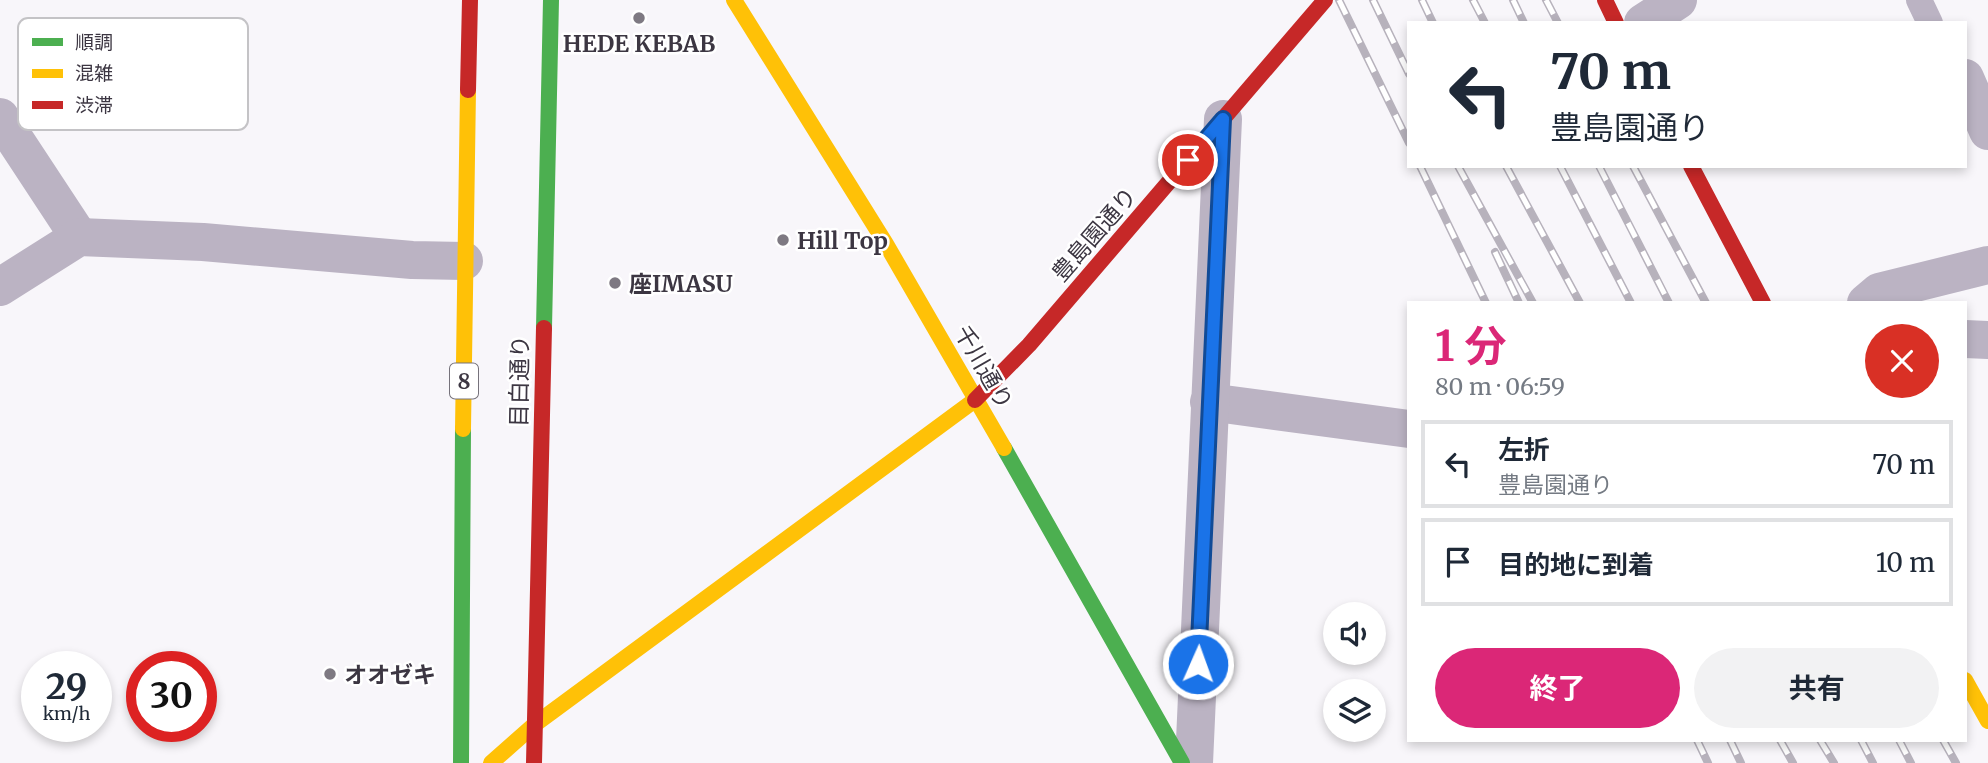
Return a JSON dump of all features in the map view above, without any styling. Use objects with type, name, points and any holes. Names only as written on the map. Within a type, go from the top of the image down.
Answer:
[{"type":"main road","name":"8","points":[[461,763],[464,261],[470,0]]},
{"type":"main road","name":"目白通り","points":[[534,763],[551,0]]},
{"type":"main road","name":"千川通り","points":[[734,0],[886,244],[977,399],[1182,763]]},
{"type":"main road","name":"豊島園通り","points":[[491,763],[534,725],[977,399],[1029,345],[1325,0]]},
{"type":"main road","points":[[1605,0],[1615,21]]},
{"type":"main road","points":[[1692,168],[1762,301]]},
{"type":"main road","points":[[1967,684],[1988,721]]},
{"type":"street","points":[[1646,21],[1678,0]]},
{"type":"street","points":[[1967,83],[1988,131]]},
{"type":"street","points":[[0,117],[79,237]]},
{"type":"street","points":[[1194,763],[1223,119]]},
{"type":"street","points":[[0,288],[79,237],[203,242],[412,260],[464,261]]},
{"type":"street","points":[[1868,301],[1879,292],[1988,265]]},
{"type":"street","points":[[1967,339],[1988,340]]},
{"type":"street","points":[[1209,402],[1407,429]]},
{"type":"lane","points":[[1919,0],[1929,21]]},
{"type":"railway","points":[[1339,0],[1407,139]]},
{"type":"railway","points":[[1373,0],[1407,70]]},
{"type":"railway","points":[[1422,0],[1432,21]]},
{"type":"railway","points":[[1473,0],[1484,21]]},
{"type":"railway","points":[[1513,0],[1523,21]]},
{"type":"railway","points":[[1546,0],[1557,21]]},
{"type":"railway","points":[[1421,168],[1485,301]]},
{"type":"railway","points":[[1459,168],[1532,301]]},
{"type":"railway","points":[[1507,168],[1579,301]]},
{"type":"railway","points":[[1561,168],[1630,301]]},
{"type":"railway","points":[[1600,168],[1668,301]]},
{"type":"railway","points":[[1634,168],[1705,301]]},
{"type":"railway","points":[[1495,252],[1518,301]]},
{"type":"railway","points":[[1698,742],[1708,763]]},
{"type":"railway","points":[[1731,742],[1741,763]]},
{"type":"railway","points":[[1781,742],[1793,763]]},
{"type":"railway","points":[[1821,742],[1834,763]]},
{"type":"railway","points":[[1862,742],[1873,763]]},
{"type":"railway","points":[[1900,742],[1911,763]]},
{"type":"railway","points":[[1944,742],[1956,763]]},
{"type":"traffic: fast","points":[[544,328],[551,0]]},
{"type":"traffic: fast","points":[[461,763],[463,429]]},
{"type":"traffic: fast","points":[[1004,448],[1182,763]]},
{"type":"traffic: slow","points":[[734,0],[886,244],[1004,448]]},
{"type":"traffic: slow","points":[[463,429],[468,90]]},
{"type":"traffic: slow","points":[[491,763],[534,725],[975,400]]},
{"type":"traffic: slow","points":[[1967,684],[1988,721]]},
{"type":"traffic: jam","points":[[468,90],[470,0]]},
{"type":"traffic: jam","points":[[975,400],[1029,345],[1325,0]]},
{"type":"traffic: jam","points":[[1605,0],[1615,21]]},
{"type":"traffic: jam","points":[[1692,168],[1762,301]]},
{"type":"traffic: jam","points":[[534,763],[544,328]]},
{"type":"place","name":"HEDE KEBAB","points":[[639,18]]},
{"type":"place","name":"Hill Top","points":[[783,240]]},
{"type":"place","name":"座IMASU","points":[[615,283]]},
{"type":"place","name":"オオゼキ","points":[[330,674]]},
{"type":"route","points":[[1188,160],[1223,119],[1198,664]]}]
